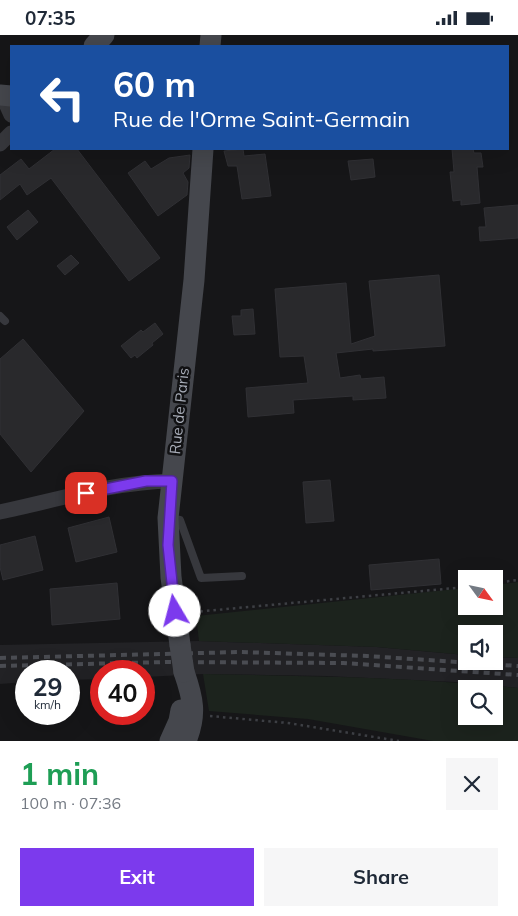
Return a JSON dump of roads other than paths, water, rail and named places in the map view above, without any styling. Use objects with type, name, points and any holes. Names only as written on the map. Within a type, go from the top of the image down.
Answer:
[{"type":"street","points":[[95,45],[104,35]]},
{"type":"street","points":[[4,95],[10,112]]},
{"type":"street","points":[[0,144],[10,134]]},
{"type":"street","name":"Rue de Paris","points":[[186,741],[194,713],[193,697],[184,672],[170,577],[168,517],[194,271],[203,150]]},
{"type":"street","points":[[0,513],[118,486],[146,481],[172,481]]},
{"type":"street","name":"Rue de Paris","points":[[170,741],[179,721],[184,672]]},
{"type":"lane","points":[[168,517],[180,520],[201,578],[242,576]]},
{"type":"railway","points":[[0,658],[240,652],[367,656],[518,666]]},
{"type":"railway","points":[[0,666],[166,662],[343,663],[518,675]]}]
